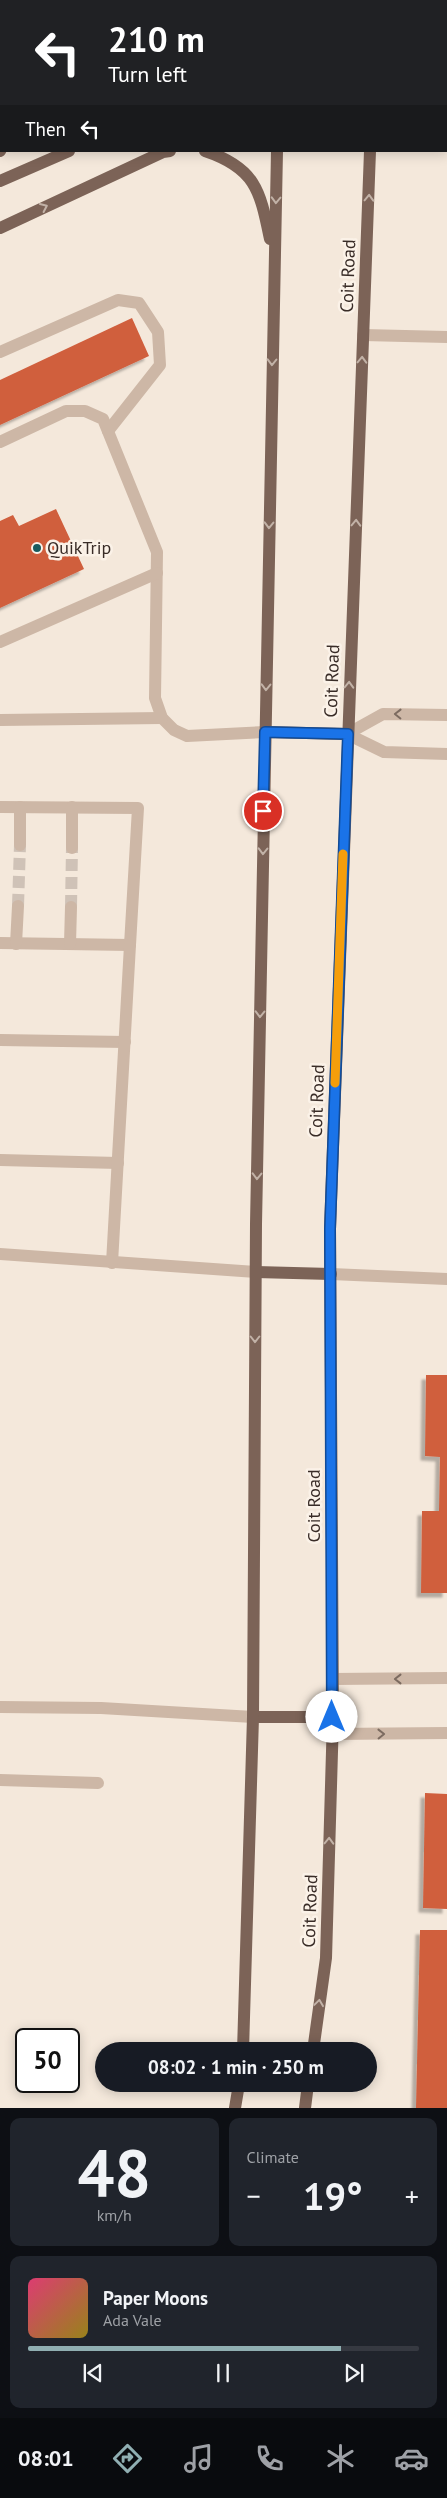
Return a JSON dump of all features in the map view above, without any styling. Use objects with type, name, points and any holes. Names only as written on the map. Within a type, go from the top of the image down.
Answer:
[{"type":"main road","points":[[0,181],[67,152]]},
{"type":"main road","points":[[0,228],[163,152]]},
{"type":"main road","points":[[208,152],[222,157],[247,174],[258,189],[274,261]]},
{"type":"main road","points":[[243,2042],[253,1717],[256,1272],[277,152]]},
{"type":"main road","name":"Coit Road","points":[[314,2042],[326,1958],[332,1734],[330,1219],[370,152]]},
{"type":"main road","points":[[265,732],[348,734]]},
{"type":"main road","points":[[256,1272],[331,1274]]},
{"type":"main road","points":[[253,1717],[332,1717]]},
{"type":"main road","points":[[235,2108],[238,2092]]},
{"type":"main road","points":[[305,2108],[307,2092]]},
{"type":"lane","points":[[0,352],[118,300],[138,303],[158,332],[160,364],[108,431]]},
{"type":"lane","points":[[363,335],[447,337]]},
{"type":"lane","points":[[0,442],[66,411],[85,411],[103,419],[157,552],[155,698],[162,718],[174,730],[187,736],[265,732]]},
{"type":"lane","points":[[0,642],[157,573]]},
{"type":"lane","points":[[348,734],[383,714],[447,715]]},
{"type":"lane","points":[[0,720],[162,718]]},
{"type":"lane","points":[[348,734],[384,752],[447,754]]},
{"type":"lane","points":[[0,807],[138,808],[112,1263]]},
{"type":"lane","points":[[20,807],[20,845]]},
{"type":"lane","points":[[72,807],[72,848]]},
{"type":"lane","points":[[16,944],[18,906]]},
{"type":"lane","points":[[70,944],[71,907]]},
{"type":"lane","points":[[0,943],[130,945]]},
{"type":"lane","points":[[0,1040],[125,1042]]},
{"type":"lane","points":[[0,1160],[118,1163]]},
{"type":"lane","points":[[0,1254],[256,1272]]},
{"type":"lane","points":[[331,1274],[447,1279]]},
{"type":"lane","points":[[332,1679],[447,1678]]},
{"type":"lane","points":[[0,1707],[101,1708],[253,1717]]},
{"type":"lane","points":[[332,1734],[447,1733]]},
{"type":"lane","points":[[0,1780],[98,1783]]},
{"type":"building","points":[[132,318],[149,356],[0,425],[0,380]]},
{"type":"building","name":"QuikTrip","points":[[56,509],[84,569],[0,608],[0,521],[13,515],[19,526]]},
{"type":"building","points":[[426,1375],[447,1375],[447,1593],[421,1593],[422,1511],[439,1511],[440,1457],[425,1456]]},
{"type":"building","points":[[425,1793],[447,1794],[447,1909],[423,1908]]},
{"type":"building","points":[[420,1930],[447,1930],[447,2108],[416,2108]]},
{"type":"tunnel","points":[[18,906],[20,845]]},
{"type":"tunnel","points":[[71,907],[72,848]]},
{"type":"slow traffic","points":[[335,1083],[343,854]]},
{"type":"place","name":"QuikTrip","points":[[37,548]]},
{"type":"route","points":[[263,811],[265,732],[348,734],[330,1229],[332,1717]]}]
